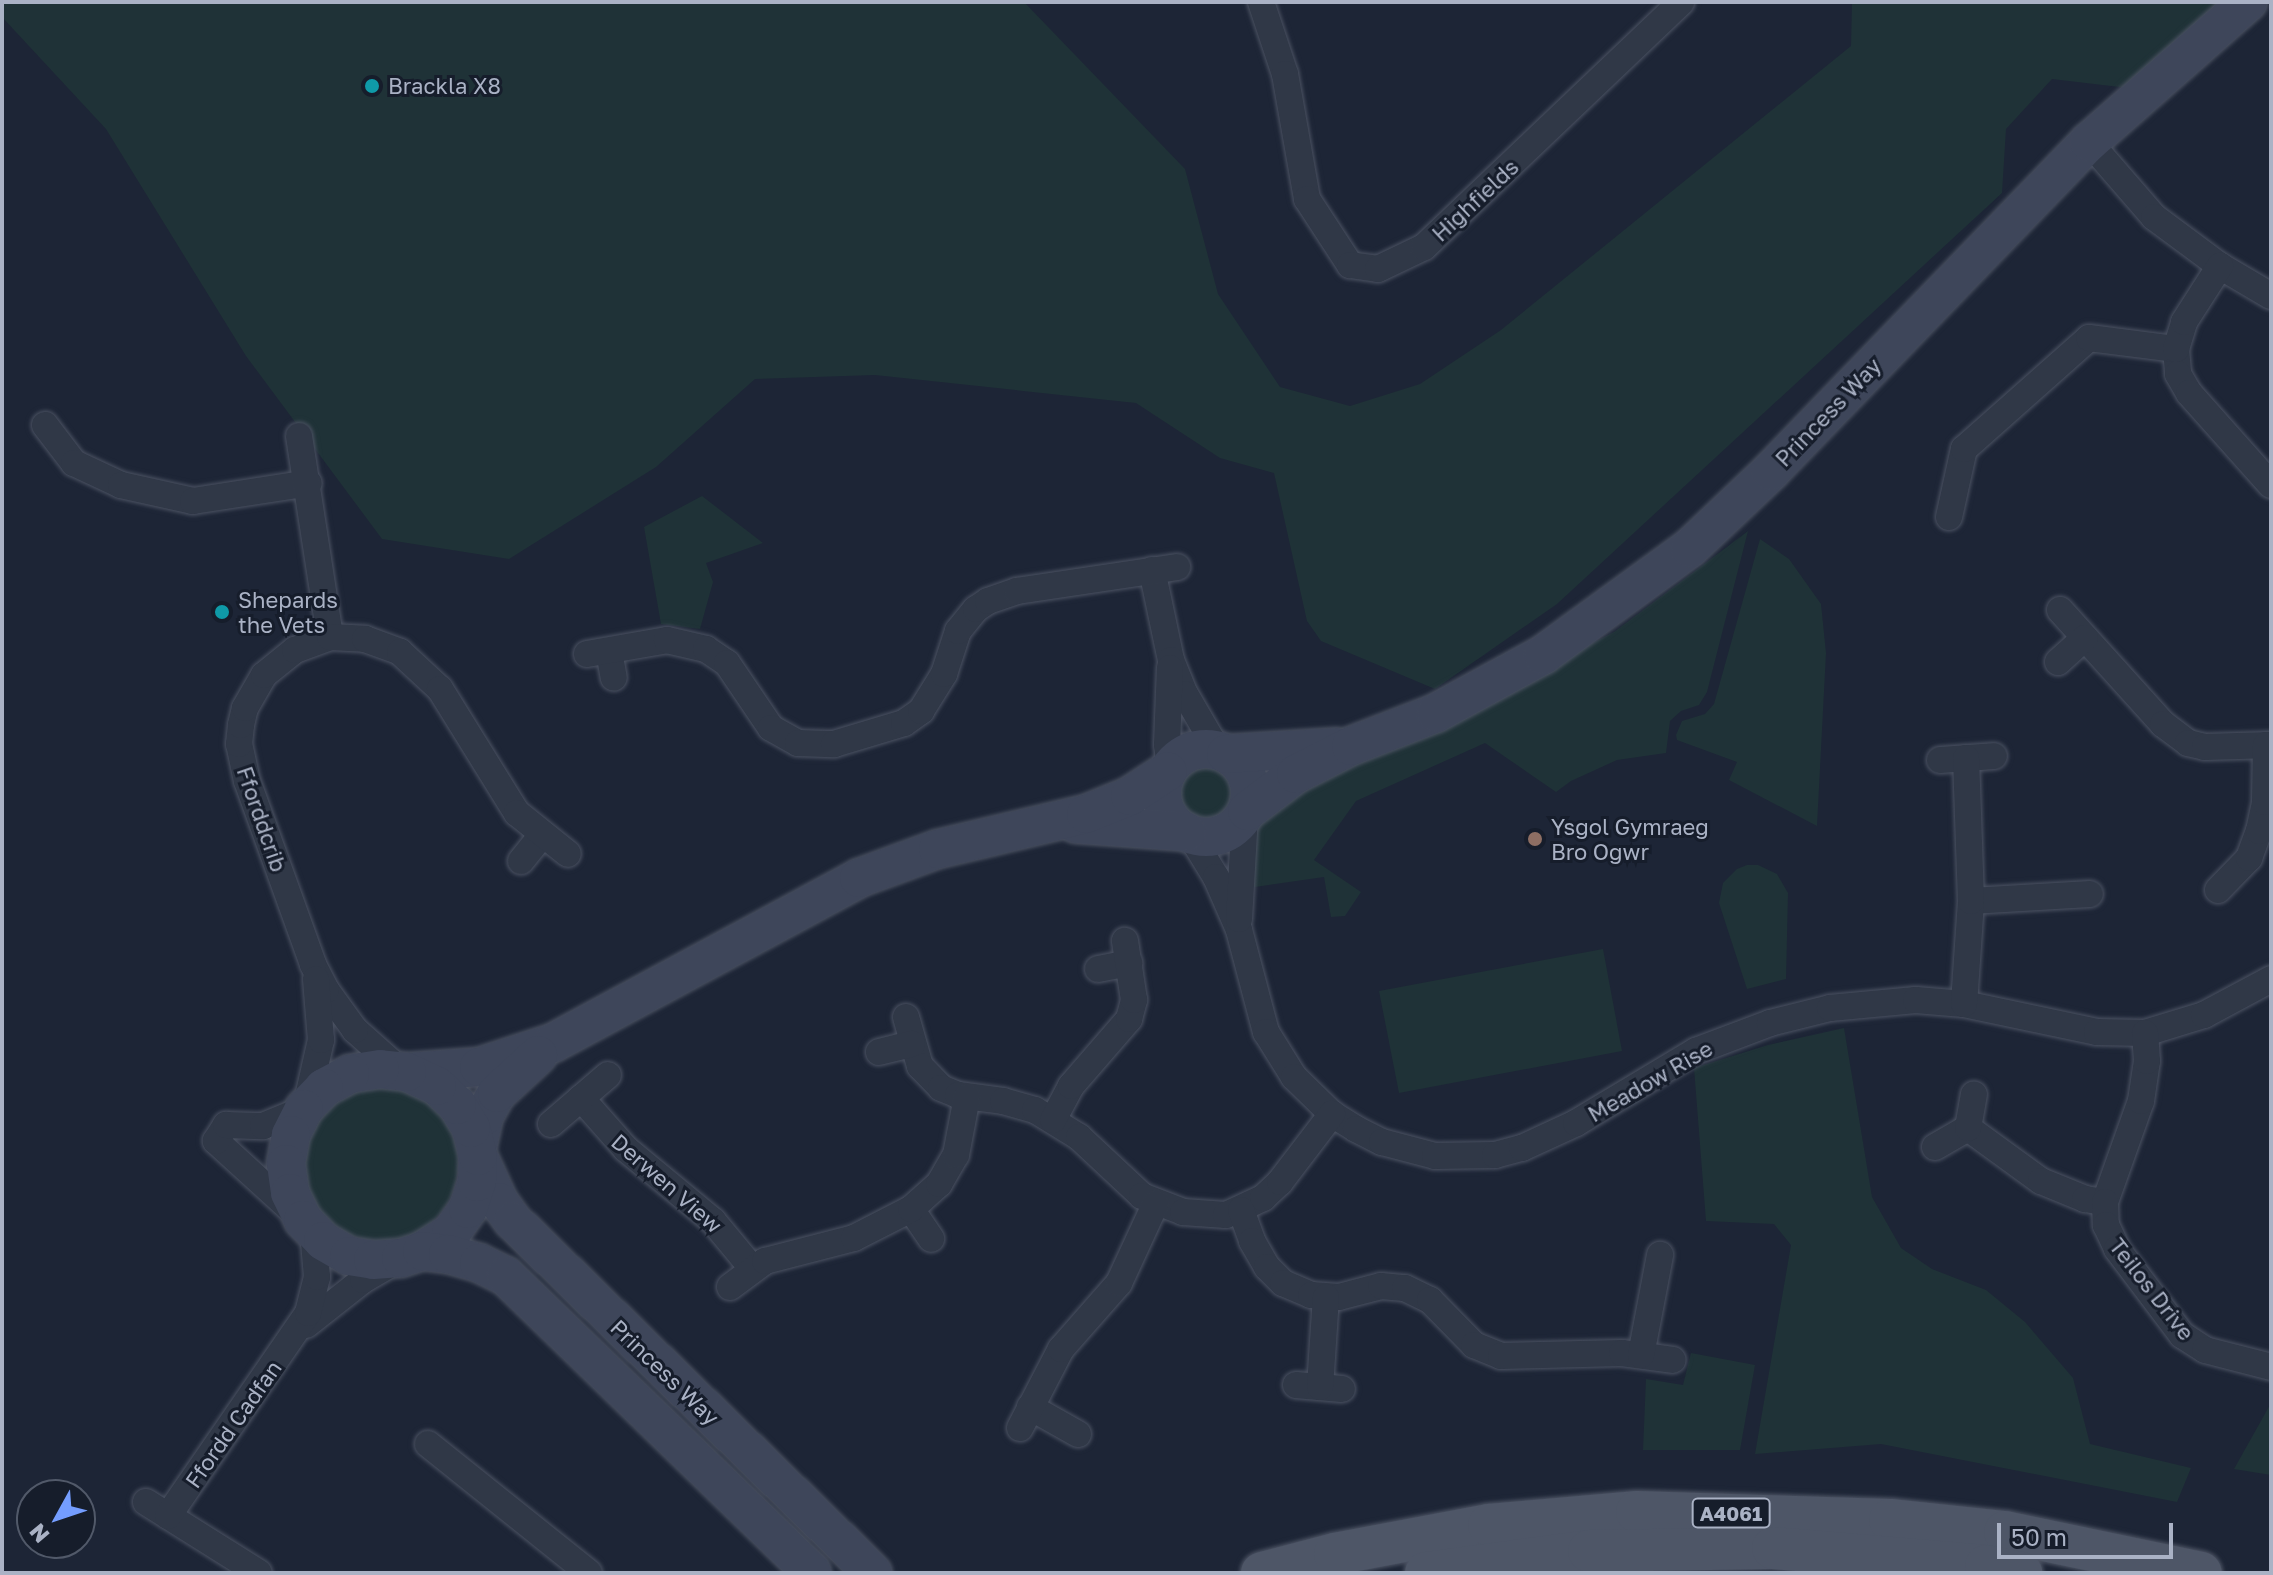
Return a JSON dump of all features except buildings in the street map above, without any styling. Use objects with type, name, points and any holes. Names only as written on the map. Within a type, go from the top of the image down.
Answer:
[{"type":"main road","name":"A4061","points":[[1262,1573],[1335,1554],[1489,1525],[1637,1512],[1890,1520],[2005,1532],[2201,1573]]},
{"type":"main road","name":"A4061","points":[[1426,1573],[1589,1551],[1773,1548],[1986,1566],[2021,1573]]},
{"type":"street","name":"Highfields","points":[[1261,2],[1285,74],[1307,199],[1350,265],[1378,269],[1424,247],[1681,2]]},
{"type":"street","name":"Princess Way","points":[[1057,823],[1214,836],[1237,825],[1246,813],[1296,774],[1351,746],[1436,713],[1543,655],[1690,548],[1771,471],[2089,142],[2248,2]]},
{"type":"street","points":[[2089,142],[2154,217],[2220,266],[2271,296]]},
{"type":"street","points":[[2220,266],[2184,322],[2176,349],[2178,374],[2189,393],[2271,485]]},
{"type":"street","points":[[1949,517],[1964,449],[2089,338],[2176,349]]},
{"type":"street","points":[[45,425],[74,463],[121,485],[193,501],[309,483]]},
{"type":"street","points":[[299,436],[309,483],[330,637]]},
{"type":"street","points":[[614,678],[598,652],[667,640],[706,649],[727,663],[771,728],[798,743],[834,744],[904,723],[921,711],[944,674],[958,631],[976,609],[988,601],[1017,591],[1164,568],[1171,660],[1167,745],[1169,770],[1163,785],[1167,813],[1188,833]]},
{"type":"street","points":[[2060,610],[2163,724],[2188,743],[2205,747],[2268,745],[2265,802],[2259,831],[2249,858],[2218,890]]},
{"type":"street","name":"Fforddcrib","points":[[304,1108],[321,1040],[321,1010],[313,964],[247,781],[239,744],[245,708],[264,675],[295,650],[330,637],[348,636],[383,644],[415,663],[440,689],[510,803],[542,835],[568,854]]},
{"type":"street","points":[[2058,662],[2085,638]]},
{"type":"street","points":[[1171,660],[1197,717],[1222,752],[1245,772],[1250,798],[1246,813]]},
{"type":"street","name":"Princess Way","points":[[812,1573],[522,1289],[479,1263],[411,1255],[373,1260],[349,1256],[323,1241],[308,1225],[290,1193],[286,1164],[291,1135],[304,1108],[324,1088],[350,1074],[380,1069],[404,1071],[479,1067],[553,1043],[859,878],[965,842],[1057,823],[1130,796],[1191,752],[1351,746]]},
{"type":"street","points":[[1964,1004],[1971,901],[1953,759],[1994,756]]},
{"type":"street","name":"Meadow Rise","points":[[1239,930],[1246,813]]},
{"type":"street","name":"Meadow Rise","points":[[1188,833],[1216,877],[1239,930],[1257,1008],[1278,1055],[1332,1114],[1382,1142],[1435,1156],[1495,1155],[1546,1139],[1683,1057],[1770,1023],[1830,1008],[1878,1001],[1964,1004],[2097,1032],[2145,1033],[2204,1015],[2271,979]]},
{"type":"street","points":[[521,861],[542,835]]},
{"type":"street","points":[[1971,901],[2062,908],[2090,894]]},
{"type":"street","points":[[1053,1120],[1071,1086],[1129,1019],[1134,1000],[1127,952],[1098,969]]},
{"type":"street","name":"Fforddcrib","points":[[313,964],[347,1021],[383,1058],[404,1071]]},
{"type":"street","points":[[906,1017],[920,1066],[933,1082],[950,1093],[1019,1105],[1053,1120],[1079,1137],[1126,1184],[1156,1203],[1196,1214],[1226,1215],[1263,1198],[1280,1182],[1332,1114]]},
{"type":"street","points":[[1968,1128],[2041,1181],[2085,1199],[2105,1202],[2141,1101],[2147,1061],[2145,1033]]},
{"type":"street","name":"Princess Way","points":[[411,1255],[451,1233],[468,1209],[477,1182],[477,1152],[484,1116],[497,1093],[553,1043]]},
{"type":"street","points":[[879,1052],[912,1044]]},
{"type":"street","name":"Princess Way","points":[[404,1071],[437,1086],[457,1105],[471,1128],[477,1152],[499,1202],[513,1221],[873,1573]]},
{"type":"street","points":[[551,1124],[608,1075]]},
{"type":"street","points":[[1935,1147],[1968,1128],[1974,1095]]},
{"type":"street","points":[[730,1287],[752,1268],[780,1255],[854,1238],[911,1209],[939,1184],[956,1155],[967,1097]]},
{"type":"street","name":"Derwen View","points":[[581,1098],[626,1149],[713,1221],[752,1268]]},
{"type":"street","points":[[304,1108],[263,1126],[226,1125],[216,1141],[308,1225]]},
{"type":"street","name":"Teilos Drive","points":[[2105,1202],[2106,1225],[2117,1249],[2182,1335],[2205,1350],[2271,1367]]},
{"type":"street","points":[[1078,1434],[1025,1418],[1061,1349],[1119,1283],[1156,1203]]},
{"type":"street","points":[[911,1209],[931,1239]]},
{"type":"street","points":[[1241,1210],[1259,1256],[1274,1276],[1296,1289],[1326,1297],[1381,1286],[1419,1293],[1474,1345],[1501,1356],[1641,1355],[1673,1360]]},
{"type":"street","name":"Ffordd Cadfan","points":[[299,1332],[315,1293],[317,1260],[308,1225]]},
{"type":"street","name":"Ffordd Cadfan","points":[[259,1573],[229,1566],[157,1509],[299,1332],[363,1280],[411,1255]]},
{"type":"street","points":[[1641,1355],[1660,1255]]},
{"type":"street","points":[[1320,1387],[1326,1297]]},
{"type":"street","points":[[428,1444],[589,1573]]},
{"type":"green space","points":[[2,2],[1024,2],[1185,169],[1218,294],[1280,387],[1350,406],[1420,384],[1501,330],[1851,46],[1852,2],[2230,2],[2128,88],[2052,79],[2006,129],[2002,193],[1557,604],[1435,689],[1321,641],[1307,621],[1274,473],[1220,458],[1136,403],[875,375],[755,379],[656,467],[509,559],[382,539],[246,356],[106,129],[2,17]]},
{"type":"green space","points":[[702,496],[763,543],[706,563],[713,582],[700,629],[661,624],[644,527]]},
{"type":"green space","points":[[1748,531],[1707,692],[1699,705],[1681,711],[1670,721],[1666,753],[1617,760],[1571,781],[1556,792],[1485,743],[1356,801],[1314,860],[1361,892],[1345,916],[1331,917],[1324,877],[1248,888],[1255,830],[1266,810],[1614,632]]},
{"type":"green space","points":[[1760,539],[1789,559],[1821,604],[1826,653],[1817,826],[1729,780],[1737,762],[1677,740],[1676,735],[1682,721],[1705,714],[1714,704]]},
{"type":"green space","points":[[1205,766],[1224,774],[1232,793],[1224,812],[1205,820],[1186,812],[1178,793],[1186,774]]},
{"type":"green space","points":[[1758,865],[1777,874],[1788,893],[1786,979],[1747,989],[1719,903],[1723,883],[1737,869]]},
{"type":"green space","points":[[1603,949],[1622,1051],[1399,1093],[1379,991]]},
{"type":"green space","points":[[1844,1028],[1872,1197],[1901,1248],[1932,1269],[1986,1290],[2025,1322],[2073,1378],[2090,1444],[2191,1468],[2177,1502],[1881,1444],[1755,1454],[1791,1245],[1774,1224],[1706,1221],[1694,1068],[1768,1045]]},
{"type":"green space","points":[[381,1087],[410,1093],[435,1110],[452,1135],[458,1164],[452,1193],[435,1218],[410,1235],[381,1241],[352,1235],[327,1218],[310,1193],[304,1164],[310,1135],[327,1110],[352,1093]]},
{"type":"green space","points":[[1691,1353],[1755,1365],[1740,1450],[1643,1450],[1646,1379],[1683,1385]]},
{"type":"green space","points":[[2271,1403],[2271,1475],[2234,1469]]},
{"type":"place","name":"Brackla X8","points":[[372,86]]},
{"type":"place","name":"Shepards the Vets","points":[[222,612]]},
{"type":"place","name":"Ysgol Gymraeg Bro Ogwr","points":[[1535,839]]}]
